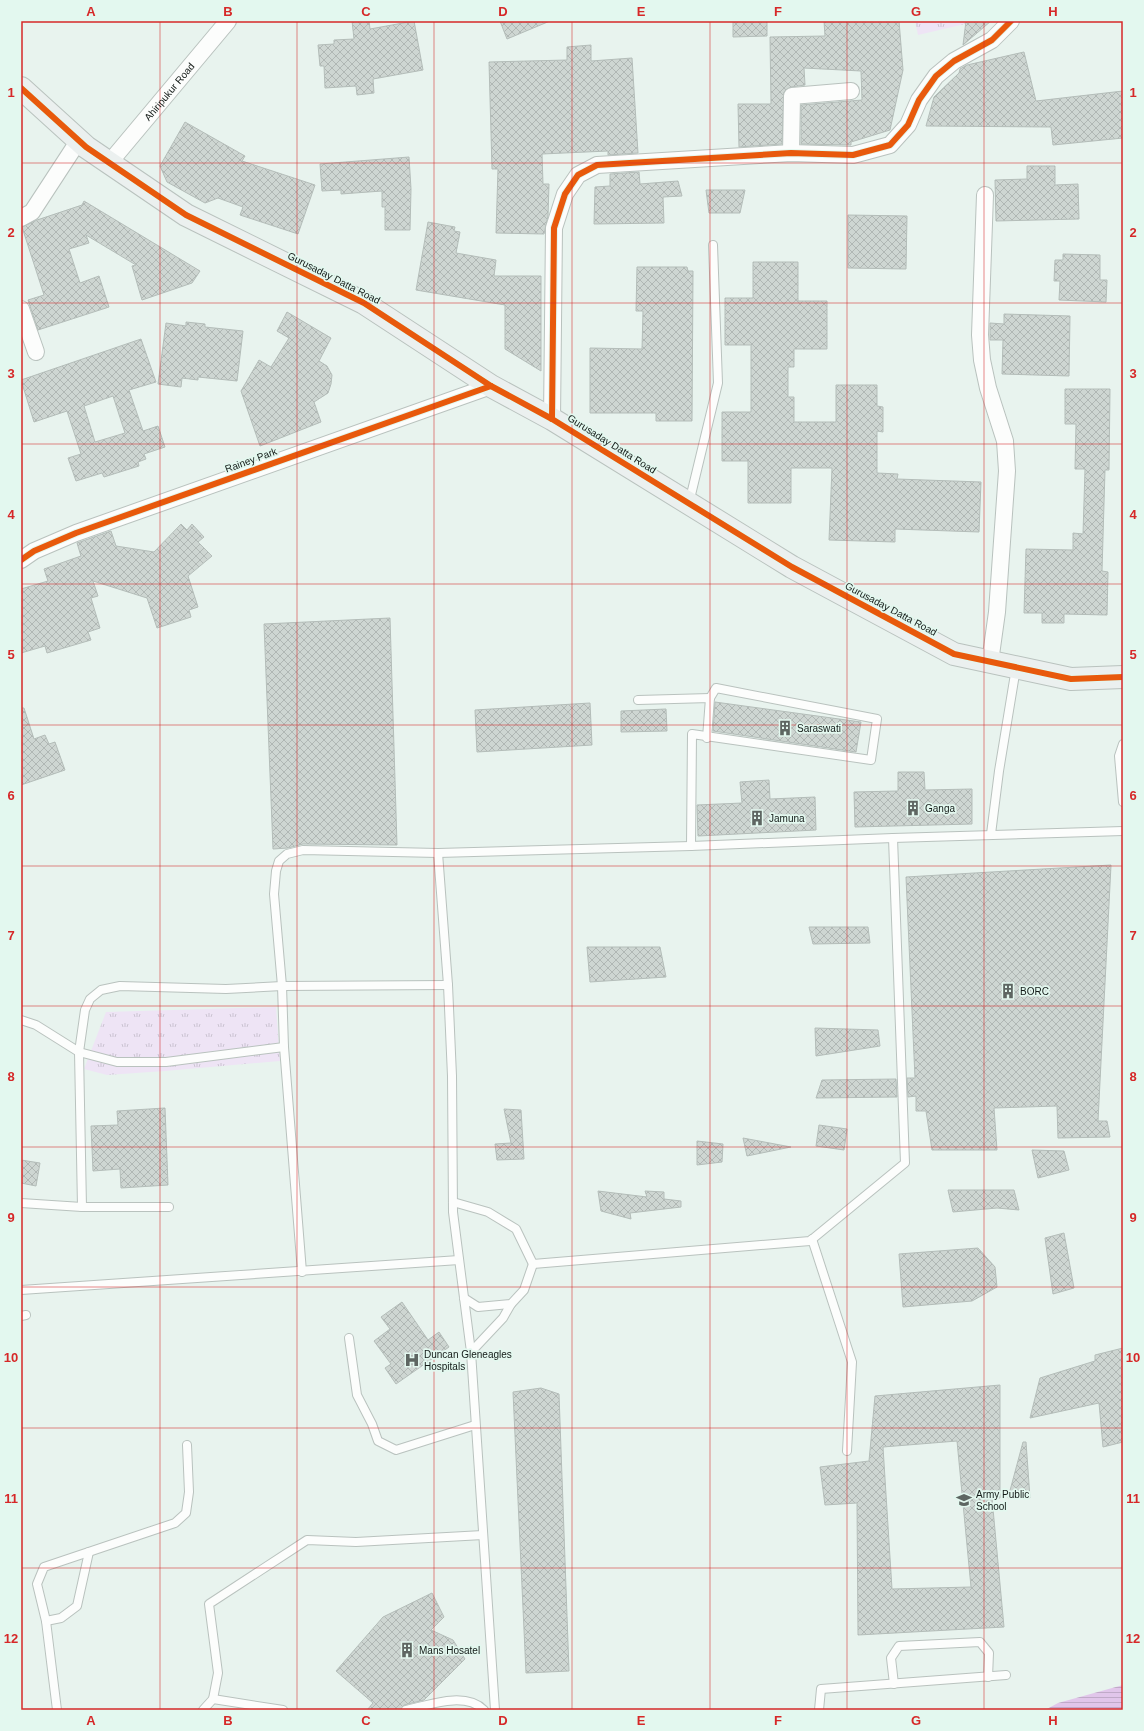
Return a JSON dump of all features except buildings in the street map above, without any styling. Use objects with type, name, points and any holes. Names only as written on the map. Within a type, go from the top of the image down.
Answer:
[{"type":"street","name":"Ahiripukur Road","points":[[110,162],[228,21]]},
{"type":"street","points":[[552,419],[554,228],[565,194],[578,175],[597,165],[791,152],[853,156],[890,145],[908,125],[919,100],[936,76],[954,61],[992,40],[1011,21]]},
{"type":"street","name":"Gurusaday Datta Road","points":[[21,88],[79,140],[186,215],[364,303],[491,386],[552,419],[792,567],[954,654],[1071,679],[1123,676]]},
{"type":"street","points":[[791,152],[792,96],[851,91]]},
{"type":"street","points":[[21,218],[32,212],[79,140]]},
{"type":"street","points":[[985,195],[980,335],[982,360],[988,388],[1005,441],[1007,471],[997,612],[990,662]]},
{"type":"street","points":[[21,309],[36,352]]},
{"type":"street","name":"Rainey Park","points":[[21,560],[34,551],[76,533],[491,386]]},
{"type":"lane","points":[[688,503],[718,383],[713,246]]},
{"type":"lane","points":[[991,834],[999,771],[1016,668]]},
{"type":"lane","points":[[691,846],[692,734],[707,738],[871,760],[877,719],[716,688],[710,698],[707,738]]},
{"type":"lane","points":[[638,700],[710,698]]},
{"type":"lane","points":[[1123,744],[1119,756],[1123,802]]},
{"type":"lane","points":[[302,1272],[284,1047],[282,986],[274,894],[276,871],[279,861],[287,854],[302,850],[438,853],[691,846],[991,834],[1123,831]]},
{"type":"lane","points":[[533,1264],[810,1241],[905,1163],[893,838]]},
{"type":"lane","points":[[438,853],[448,985],[452,1076],[453,1202],[471,1352],[495,1710]]},
{"type":"lane","points":[[82,1207],[79,1052],[85,1010],[90,999],[101,990],[120,986],[226,989],[282,986],[448,985]]},
{"type":"lane","points":[[21,1020],[36,1025],[79,1052],[117,1062],[166,1062],[284,1047]]},
{"type":"lane","points":[[453,1202],[488,1212],[516,1229],[533,1264],[524,1290],[511,1304],[503,1318],[471,1352]]},
{"type":"lane","points":[[21,1203],[82,1207],[169,1207]]},
{"type":"lane","points":[[812,1239],[852,1362],[847,1451]]},
{"type":"lane","points":[[21,1290],[302,1272],[459,1260]]},
{"type":"lane","points":[[464,1298],[478,1307],[511,1304]]},
{"type":"lane","points":[[349,1338],[357,1395],[372,1424],[378,1441],[396,1450],[475,1425]]},
{"type":"lane","points":[[57,1710],[46,1621],[37,1584],[44,1567],[175,1523],[186,1513],[189,1492],[187,1445]]},
{"type":"lane","points":[[203,1710],[213,1699],[218,1673],[209,1604],[307,1540],[356,1542],[483,1535]]},
{"type":"lane","points":[[46,1621],[61,1618],[77,1606],[89,1552]]},
{"type":"lane","points":[[894,1684],[891,1658],[899,1646],[980,1642],[989,1653],[988,1677]]},
{"type":"lane","points":[[819,1710],[821,1690],[1006,1675]]},
{"type":"lane","points":[[213,1699],[283,1710]]},
{"type":"lane","points":[[406,1710],[459,1700],[481,1706],[484,1710]]},
{"type":"green space","points":[[915,21],[964,21],[965,24],[918,35]]},
{"type":"green space","points":[[276,1007],[280,1061],[107,1075],[84,1069],[106,1012]]},
{"type":"shaded area","points":[[1123,1685],[1123,1710],[1045,1710],[1058,1703]]},
{"type":"cycle path","points":[[552,419],[554,228],[565,194],[578,175],[597,165],[791,153],[853,155],[890,145],[908,125],[919,100],[936,76],[954,61],[992,40],[1011,21]]},
{"type":"cycle path","points":[[21,88],[86,147],[186,215],[364,303],[491,386],[552,419],[792,567],[954,654],[1071,679],[1123,677]]},
{"type":"cycle path","points":[[21,560],[34,551],[76,533],[491,386]]},
{"type":"place","name":"Saraswati","points":[[785,728]]},
{"type":"place","name":"Ganga","points":[[913,808]]},
{"type":"place","name":"Jamuna","points":[[757,818]]},
{"type":"place","name":"BORC","points":[[1008,991]]},
{"type":"place","name":"Duncan Gleneagles Hospitals","points":[[412,1360]]},
{"type":"place","name":"Army Public School","points":[[964,1500]]},
{"type":"place","name":"Mans Hosatel","points":[[407,1650]]}]
